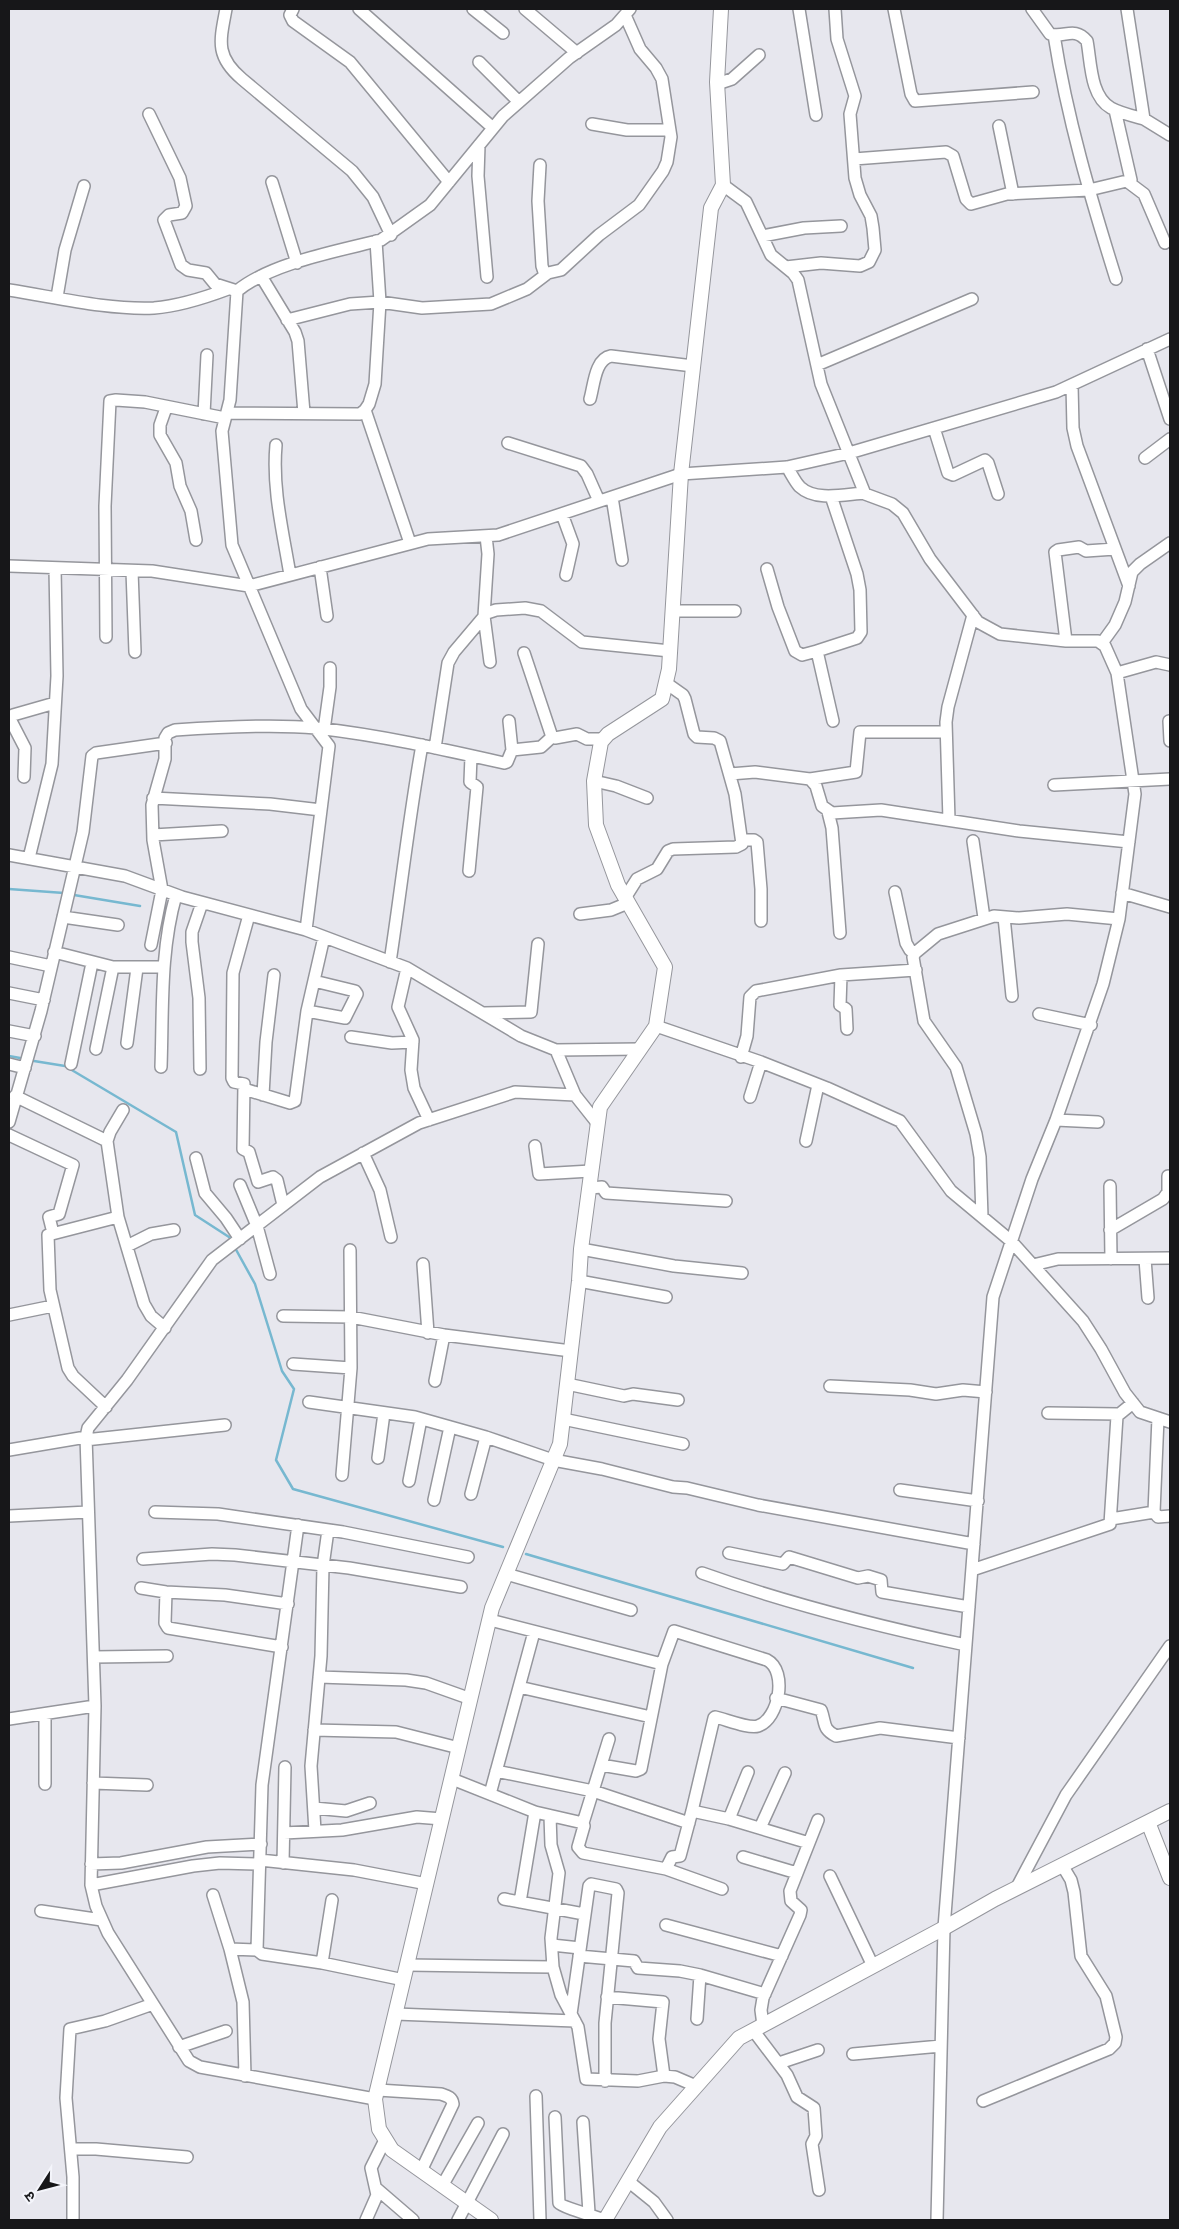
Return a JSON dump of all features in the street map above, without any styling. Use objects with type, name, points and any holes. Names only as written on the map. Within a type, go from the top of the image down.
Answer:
[{"type":"street","points":[[226,9],[221,50],[227,64],[242,79],[352,171],[372,197],[391,235]]},
{"type":"street","points":[[293,9],[290,15],[293,21],[350,62],[449,182]]},
{"type":"street","points":[[359,9],[493,128]]},
{"type":"street","points":[[473,9],[503,33]]},
{"type":"street","points":[[525,9],[576,53]]},
{"type":"street","points":[[490,2220],[392,2150],[385,2140],[376,2116],[377,2094],[490,1620],[506,1574],[560,1444],[581,1249],[600,1107],[656,1026],[665,967],[618,886],[596,825],[594,781],[601,742],[662,699],[666,683],[670,651],[681,474],[693,366],[712,208],[723,185],[717,84],[721,9]]},
{"type":"street","points":[[800,9],[816,114]]},
{"type":"street","points":[[786,267],[821,263],[860,266],[865,265],[872,259],[875,250],[873,228],[868,209],[857,186],[850,114],[855,96],[837,39],[835,9]]},
{"type":"street","points":[[894,9],[911,94],[915,101],[1033,92]]},
{"type":"street","points":[[1032,9],[1046,30],[1054,35],[1076,32],[1087,41],[1097,94],[1102,102],[1115,110],[1144,119],[1170,135]]},
{"type":"street","points":[[1128,9],[1144,119]]},
{"type":"street","points":[[9,290],[120,307],[153,308],[198,300],[232,290],[261,276],[297,263],[391,235],[430,205],[493,128],[519,102],[576,53],[616,25],[628,12],[640,49],[660,73],[670,130],[667,162],[645,198],[634,210],[600,235],[561,270],[548,273],[527,289],[491,304],[422,308],[380,302],[350,304],[287,320]]},
{"type":"street","points":[[1054,35],[1070,117],[1088,190],[1116,279]]},
{"type":"street","points":[[717,84],[732,79],[759,56]]},
{"type":"street","points":[[479,62],[519,102]]},
{"type":"street","points":[[1115,110],[1131,180],[1128,182]]},
{"type":"street","points":[[149,114],[180,178],[186,206],[182,213],[169,215],[164,220],[179,261],[184,268],[206,272],[216,284],[232,290]]},
{"type":"street","points":[[592,124],[619,130],[670,130]]},
{"type":"street","points":[[999,126],[1013,194]]},
{"type":"street","points":[[479,145],[478,176],[487,277]]},
{"type":"street","points":[[854,159],[943,151],[953,156],[969,203],[976,204],[998,196],[1088,190],[1128,182],[1144,194],[1165,243]]},
{"type":"street","points":[[540,165],[538,200],[542,266],[544,272],[548,273]]},
{"type":"street","points":[[272,182],[297,263]]},
{"type":"street","points":[[723,185],[746,202],[771,255],[798,280],[821,384],[865,493]]},
{"type":"street","points":[[57,297],[65,250],[84,186]]},
{"type":"street","points":[[762,236],[804,228],[841,226]]},
{"type":"street","points":[[106,637],[104,506],[110,401],[145,402],[166,408],[226,416],[304,412],[356,414],[366,410],[373,396],[375,384],[380,302],[376,241]]},
{"type":"street","points":[[261,276],[295,332],[300,349],[304,412]]},
{"type":"street","points":[[232,290],[230,400],[222,431],[232,545],[301,709],[319,729],[329,746],[306,930]]},
{"type":"street","points":[[817,365],[972,299]]},
{"type":"street","points":[[9,566],[152,571],[249,586],[428,539],[498,535],[681,474],[787,467],[849,454],[1056,392],[1170,339]]},
{"type":"street","points":[[1147,349],[1170,420]]},
{"type":"street","points":[[204,414],[207,355]]},
{"type":"street","points":[[590,398],[600,362],[606,357],[611,356],[693,366]]},
{"type":"street","points":[[1072,384],[1073,428],[1077,446],[1129,586]]},
{"type":"street","points":[[166,408],[160,425],[160,435],[176,463],[180,486],[191,510],[196,540]]},
{"type":"street","points":[[366,410],[410,543]]},
{"type":"street","points":[[934,428],[948,473],[953,475],[985,460],[988,463],[998,494]]},
{"type":"street","points":[[1145,458],[1170,439]]},
{"type":"street","points":[[508,442],[581,466],[587,474],[599,501]]},
{"type":"street","points":[[276,445],[275,478],[290,575]]},
{"type":"street","points":[[787,467],[800,487],[812,494],[831,496],[865,493],[892,504],[903,513],[930,558],[978,622],[1000,634],[1066,641],[1098,641],[1102,643],[1117,673],[1135,794],[1119,919],[1103,984],[1091,1025],[1032,1179],[993,1297],[944,1928],[937,2220]]},
{"type":"street","points":[[767,568],[778,606],[795,651],[802,655],[857,638],[861,632],[860,590],[857,574],[831,496]]},
{"type":"street","points":[[612,497],[622,560]]},
{"type":"street","points":[[562,514],[572,544],[566,575]]},
{"type":"street","points":[[486,536],[488,554],[484,616],[490,662]]},
{"type":"street","points":[[1102,643],[1115,625],[1125,602],[1132,572],[1140,564],[1170,543]]},
{"type":"street","points":[[1066,641],[1055,552],[1078,547],[1086,551],[1115,549]]},
{"type":"street","points":[[320,567],[327,616]]},
{"type":"street","points":[[29,858],[50,778],[57,676],[55,568]]},
{"type":"street","points":[[132,571],[135,652]]},
{"type":"street","points":[[435,748],[448,663],[454,652],[484,616],[496,610],[531,608],[552,618],[582,642],[670,651]]},
{"type":"street","points":[[672,611],[735,611]]},
{"type":"street","points":[[949,820],[946,732],[948,707],[973,615]]},
{"type":"street","points":[[817,651],[833,720]]},
{"type":"street","points":[[524,653],[552,737]]},
{"type":"street","points":[[1117,673],[1156,662],[1170,665]]},
{"type":"street","points":[[319,729],[330,686],[330,668]]},
{"type":"street","points":[[580,914],[611,910],[626,901],[637,880],[657,870],[668,851],[673,848],[740,846],[742,840],[730,774],[720,742],[714,738],[697,737],[694,734],[683,694],[666,683]]},
{"type":"street","points":[[24,777],[25,748],[10,719],[13,715],[56,704]]},
{"type":"street","points":[[151,945],[162,890],[153,835],[153,798],[165,759],[166,736],[174,730],[224,727],[319,729],[422,745],[504,763],[507,762],[512,750],[508,721]]},
{"type":"street","points":[[1169,721],[1170,741]]},
{"type":"street","points":[[730,774],[755,772],[810,779],[856,772],[860,732],[946,732]]},
{"type":"street","points":[[512,750],[541,747],[552,737],[578,734],[587,739],[604,739]]},
{"type":"street","points":[[9,1122],[15,1096],[35,1036],[83,832],[92,756],[96,753],[166,744]]},
{"type":"street","points":[[390,962],[402,883],[408,823],[422,745]]},
{"type":"street","points":[[469,871],[478,787],[470,782],[471,756]]},
{"type":"street","points":[[810,779],[816,786],[822,806],[828,812],[832,828],[840,933]]},
{"type":"street","points":[[1054,785],[1170,779]]},
{"type":"street","points":[[594,781],[616,786],[647,798]]},
{"type":"street","points":[[153,798],[270,804],[321,810]]},
{"type":"street","points":[[828,812],[881,810],[1019,831],[1128,842]]},
{"type":"street","points":[[153,835],[222,831]]},
{"type":"street","points":[[742,840],[757,842],[761,889],[760,922]]},
{"type":"street","points":[[973,842],[984,918]]},
{"type":"street","points":[[9,855],[124,876],[202,903],[306,930],[407,968],[521,1036],[556,1050],[640,1049]]},
{"type":"street","points":[[895,892],[907,947],[915,953],[924,1020],[956,1067],[976,1134],[980,1157],[982,1217]]},
{"type":"street","points":[[1122,893],[1170,907]]},
{"type":"street","points":[[160,1067],[164,967],[169,920],[176,895]]},
{"type":"street","points":[[200,1069],[199,998],[192,932],[202,903]]},
{"type":"street","points":[[915,953],[938,934],[984,918],[1019,918],[1067,914],[1119,919]]},
{"type":"street","points":[[249,915],[235,960],[232,1013],[232,1078],[234,1082],[244,1084],[242,1147],[249,1152],[258,1182],[273,1177],[277,1180],[284,1205]]},
{"type":"street","points":[[62,917],[118,924]]},
{"type":"street","points":[[1004,917],[1012,996]]},
{"type":"street","points":[[244,1089],[290,1103],[295,1101],[307,1011],[324,937]]},
{"type":"street","points":[[483,1013],[531,1012],[538,944]]},
{"type":"street","points":[[54,952],[113,968],[164,967]]},
{"type":"street","points":[[9,957],[51,966]]},
{"type":"street","points":[[72,1064],[92,963]]},
{"type":"street","points":[[96,1049],[113,968]]},
{"type":"street","points":[[127,1043],[137,968]]},
{"type":"street","points":[[407,968],[398,1007],[413,1042],[412,1078],[429,1120]]},
{"type":"street","points":[[741,1057],[748,1036],[752,993],[841,974],[916,970]]},
{"type":"street","points":[[841,974],[840,1005],[846,1009],[847,1029]]},
{"type":"street","points":[[263,1095],[266,1042],[274,975]]},
{"type":"street","points":[[307,1011],[345,1018],[357,994],[355,991],[314,982]]},
{"type":"street","points":[[9,993],[44,1000]]},
{"type":"street","points":[[1038,1014],[1091,1025]]},
{"type":"street","points":[[656,1026],[818,1084],[900,1121],[951,1191],[1011,1241],[1083,1322],[1140,1412],[1170,1422]]},
{"type":"street","points":[[9,1031],[35,1036]]},
{"type":"street","points":[[351,1037],[392,1043],[413,1042]]},
{"type":"street","points":[[556,1050],[575,1095],[598,1124]]},
{"type":"street","points":[[750,1097],[761,1062]]},
{"type":"street","points":[[9,1064],[25,1068]]},
{"type":"street","points":[[806,1141],[818,1084]]},
{"type":"street","points":[[421,2171],[453,2104],[450,2097],[441,2094],[377,2094],[246,2076],[200,2067],[189,2061],[179,2047],[154,2004],[108,1933],[102,1920],[96,1906],[91,1885],[95,1706],[85,1439],[88,1428],[165,1328],[212,1260],[320,1177],[419,1123],[515,1092],[575,1095]]},
{"type":"street","points":[[15,1096],[107,1141]]},
{"type":"street","points":[[123,1110],[107,1141],[118,1217],[147,1310],[165,1328]]},
{"type":"street","points":[[1056,1120],[1098,1122]]},
{"type":"street","points":[[9,1136],[74,1165],[59,1214],[49,1217],[53,1232]]},
{"type":"street","points":[[535,1146],[539,1174],[591,1172]]},
{"type":"street","points":[[363,1153],[380,1190],[391,1237]]},
{"type":"street","points":[[196,1158],[205,1193],[226,1218],[238,1240]]},
{"type":"street","points":[[1110,1230],[1163,1200],[1168,1192],[1168,1176]]},
{"type":"street","points":[[240,1185],[257,1226],[270,1274]]},
{"type":"street","points":[[1110,1186],[1111,1259]]},
{"type":"street","points":[[589,1188],[602,1187],[606,1192],[726,1201]]},
{"type":"street","points":[[106,1407],[70,1372],[53,1306],[48,1272],[48,1235],[53,1232],[118,1217]]},
{"type":"street","points":[[126,1246],[151,1234],[174,1230]]},
{"type":"street","points":[[581,1249],[674,1266],[742,1273]]},
{"type":"street","points":[[342,1475],[351,1368],[350,1250]]},
{"type":"street","points":[[1033,1265],[1058,1259],[1170,1258]]},
{"type":"street","points":[[1145,1259],[1148,1298]]},
{"type":"street","points":[[423,1264],[428,1333]]},
{"type":"street","points":[[579,1281],[666,1297]]},
{"type":"street","points":[[9,1315],[53,1306]]},
{"type":"street","points":[[283,1316],[351,1318],[444,1336],[571,1351]]},
{"type":"street","points":[[435,1381],[444,1336]]},
{"type":"street","points":[[293,1364],[351,1368]]},
{"type":"street","points":[[567,1384],[624,1396],[634,1394],[678,1400]]},
{"type":"street","points":[[830,1386],[910,1390],[936,1394],[963,1390],[986,1392]]},
{"type":"street","points":[[309,1402],[421,1419],[553,1460],[758,1505],[974,1544]]},
{"type":"street","points":[[1048,1413],[1118,1414],[1133,1403]]},
{"type":"street","points":[[378,1458],[384,1413]]},
{"type":"street","points":[[972,1570],[1110,1524],[1118,1414]]},
{"type":"street","points":[[1158,1418],[1154,1512],[1158,1517],[1170,1516]]},
{"type":"street","points":[[409,1482],[421,1419]]},
{"type":"street","points":[[563,1419],[683,1444]]},
{"type":"street","points":[[9,1450],[85,1439],[225,1425]]},
{"type":"street","points":[[434,1500],[450,1427]]},
{"type":"street","points":[[471,1494],[486,1438]]},
{"type":"street","points":[[900,1490],[978,1501]]},
{"type":"street","points":[[9,1516],[88,1512]]},
{"type":"street","points":[[155,1512],[218,1514],[298,1525],[468,1557]]},
{"type":"street","points":[[1111,1519],[1154,1512]]},
{"type":"street","points":[[257,1950],[262,1785],[298,1525]]},
{"type":"street","points":[[315,1831],[311,1766],[319,1676],[323,1566],[328,1530]]},
{"type":"street","points":[[729,1553],[783,1564],[789,1557],[858,1578],[868,1576],[881,1580],[882,1592],[969,1607]]},
{"type":"street","points":[[143,1559],[212,1554],[294,1562],[461,1587]]},
{"type":"street","points":[[702,1573],[773,1598],[897,1630],[966,1645]]},
{"type":"street","points":[[506,1574],[631,1610]]},
{"type":"street","points":[[141,1588],[166,1592],[225,1595],[288,1604]]},
{"type":"street","points":[[166,1592],[165,1623],[168,1628],[282,1646]]},
{"type":"street","points":[[490,1620],[662,1664]]},
{"type":"street","points":[[601,1765],[636,1771],[641,1769],[662,1664],[672,1633],[676,1631],[770,1661],[780,1680],[772,1716],[754,1727],[714,1717],[680,1856],[672,1857],[666,1870]]},
{"type":"street","points":[[490,1794],[534,1632]]},
{"type":"street","points":[[1016,1889],[1066,1795],[1165,1662],[1170,1646]]},
{"type":"street","points":[[94,1657],[167,1656]]},
{"type":"street","points":[[319,1676],[406,1680],[426,1683],[471,1699]]},
{"type":"street","points":[[519,1687],[651,1717]]},
{"type":"street","points":[[776,1698],[821,1710],[824,1726],[828,1732],[836,1736],[880,1728],[959,1738]]},
{"type":"street","points":[[9,1719],[95,1706]]},
{"type":"street","points":[[45,1714],[45,1784]]},
{"type":"street","points":[[314,1730],[396,1732],[459,1748]]},
{"type":"street","points":[[608,1738],[583,1823],[584,1826],[578,1847],[580,1851],[666,1870],[722,1889]]},
{"type":"street","points":[[283,1863],[285,1767]]},
{"type":"street","points":[[496,1772],[593,1791],[689,1823]]},
{"type":"street","points":[[729,1818],[748,1772]]},
{"type":"street","points":[[760,1828],[785,1773]]},
{"type":"street","points":[[452,1779],[535,1812],[583,1823]]},
{"type":"street","points":[[93,1783],[146,1785]]},
{"type":"street","points":[[314,1808],[346,1811],[370,1803]]},
{"type":"street","points":[[692,1811],[729,1818],[809,1843]]},
{"type":"street","points":[[555,2117],[559,2203],[562,2206],[605,2220],[660,2127],[739,2038],[1016,1889],[1170,1811]]},
{"type":"street","points":[[520,1902],[535,1812]]},
{"type":"street","points":[[550,1816],[551,1845],[559,1874],[552,1945],[553,1967],[561,1995],[580,2035],[586,2079],[638,2081],[664,2076],[696,2086]]},
{"type":"street","points":[[284,1833],[361,1827],[403,1819],[442,1819]]},
{"type":"street","points":[[818,1820],[789,1897],[801,1910],[800,1915],[765,1994],[758,2027],[787,2075],[797,2097],[814,2108],[816,2136],[812,2144],[819,2190]]},
{"type":"street","points":[[1148,1822],[1170,1878]]},
{"type":"street","points":[[91,1864],[121,1863],[208,1846],[261,1844]]},
{"type":"street","points":[[743,1857],[797,1873]]},
{"type":"street","points":[[91,1885],[193,1866],[260,1862],[354,1870],[427,1884]]},
{"type":"street","points":[[983,2101],[1109,2049],[1115,2043],[1116,2037],[1106,1996],[1081,1956],[1074,1892],[1071,1880],[1062,1865]]},
{"type":"street","points":[[830,1876],[873,1966]]},
{"type":"street","points":[[573,2018],[579,1952],[590,1885],[618,1891],[607,1997],[605,2081]]},
{"type":"street","points":[[213,1895],[230,1948],[243,2002],[246,2076]]},
{"type":"street","points":[[504,1899],[584,1914]]},
{"type":"street","points":[[322,1963],[332,1900]]},
{"type":"street","points":[[40,1911],[102,1920]]},
{"type":"street","points":[[666,1925],[782,1956]]},
{"type":"street","points":[[552,1945],[610,1960],[634,1961],[638,1968],[680,1971],[700,1975],[765,1994]]},
{"type":"street","points":[[230,1948],[257,1950],[262,1954],[322,1963],[404,1980]]},
{"type":"street","points":[[408,1965],[553,1967]]},
{"type":"street","points":[[697,2019],[700,1975]]},
{"type":"street","points":[[607,1997],[663,2002],[659,2039],[664,2076]]},
{"type":"street","points":[[73,2220],[73,2177],[66,2098],[70,2029],[105,2021],[154,2004]]},
{"type":"street","points":[[396,2014],[573,2018]]},
{"type":"street","points":[[179,2047],[226,2031]]},
{"type":"street","points":[[853,2054],[942,2046]]},
{"type":"street","points":[[779,2063],[818,2050]]},
{"type":"street","points":[[536,2096],[540,2220]]},
{"type":"street","points":[[583,2122],[588,2214]]},
{"type":"street","points":[[442,2186],[478,2123]]},
{"type":"street","points":[[458,2220],[504,2134]]},
{"type":"street","points":[[366,2220],[376,2200],[377,2189],[371,2168],[385,2140]]},
{"type":"street","points":[[71,2149],[96,2149],[187,2157]]},
{"type":"street","points":[[628,2181],[659,2207],[668,2220]]},
{"type":"street","points":[[377,2189],[413,2220]]},
{"type":"waterway","points":[[9,889],[64,893]]},
{"type":"waterway","points":[[74,895],[140,906]]},
{"type":"waterway","points":[[9,1056],[20,1058]]},
{"type":"waterway","points":[[34,1061],[65,1066],[176,1132],[195,1215],[229,1237],[232,1241]]},
{"type":"waterway","points":[[234,1246],[255,1284],[282,1371],[294,1389],[276,1460],[293,1489],[503,1547]]},
{"type":"waterway","points":[[526,1554],[913,1668]]}]
